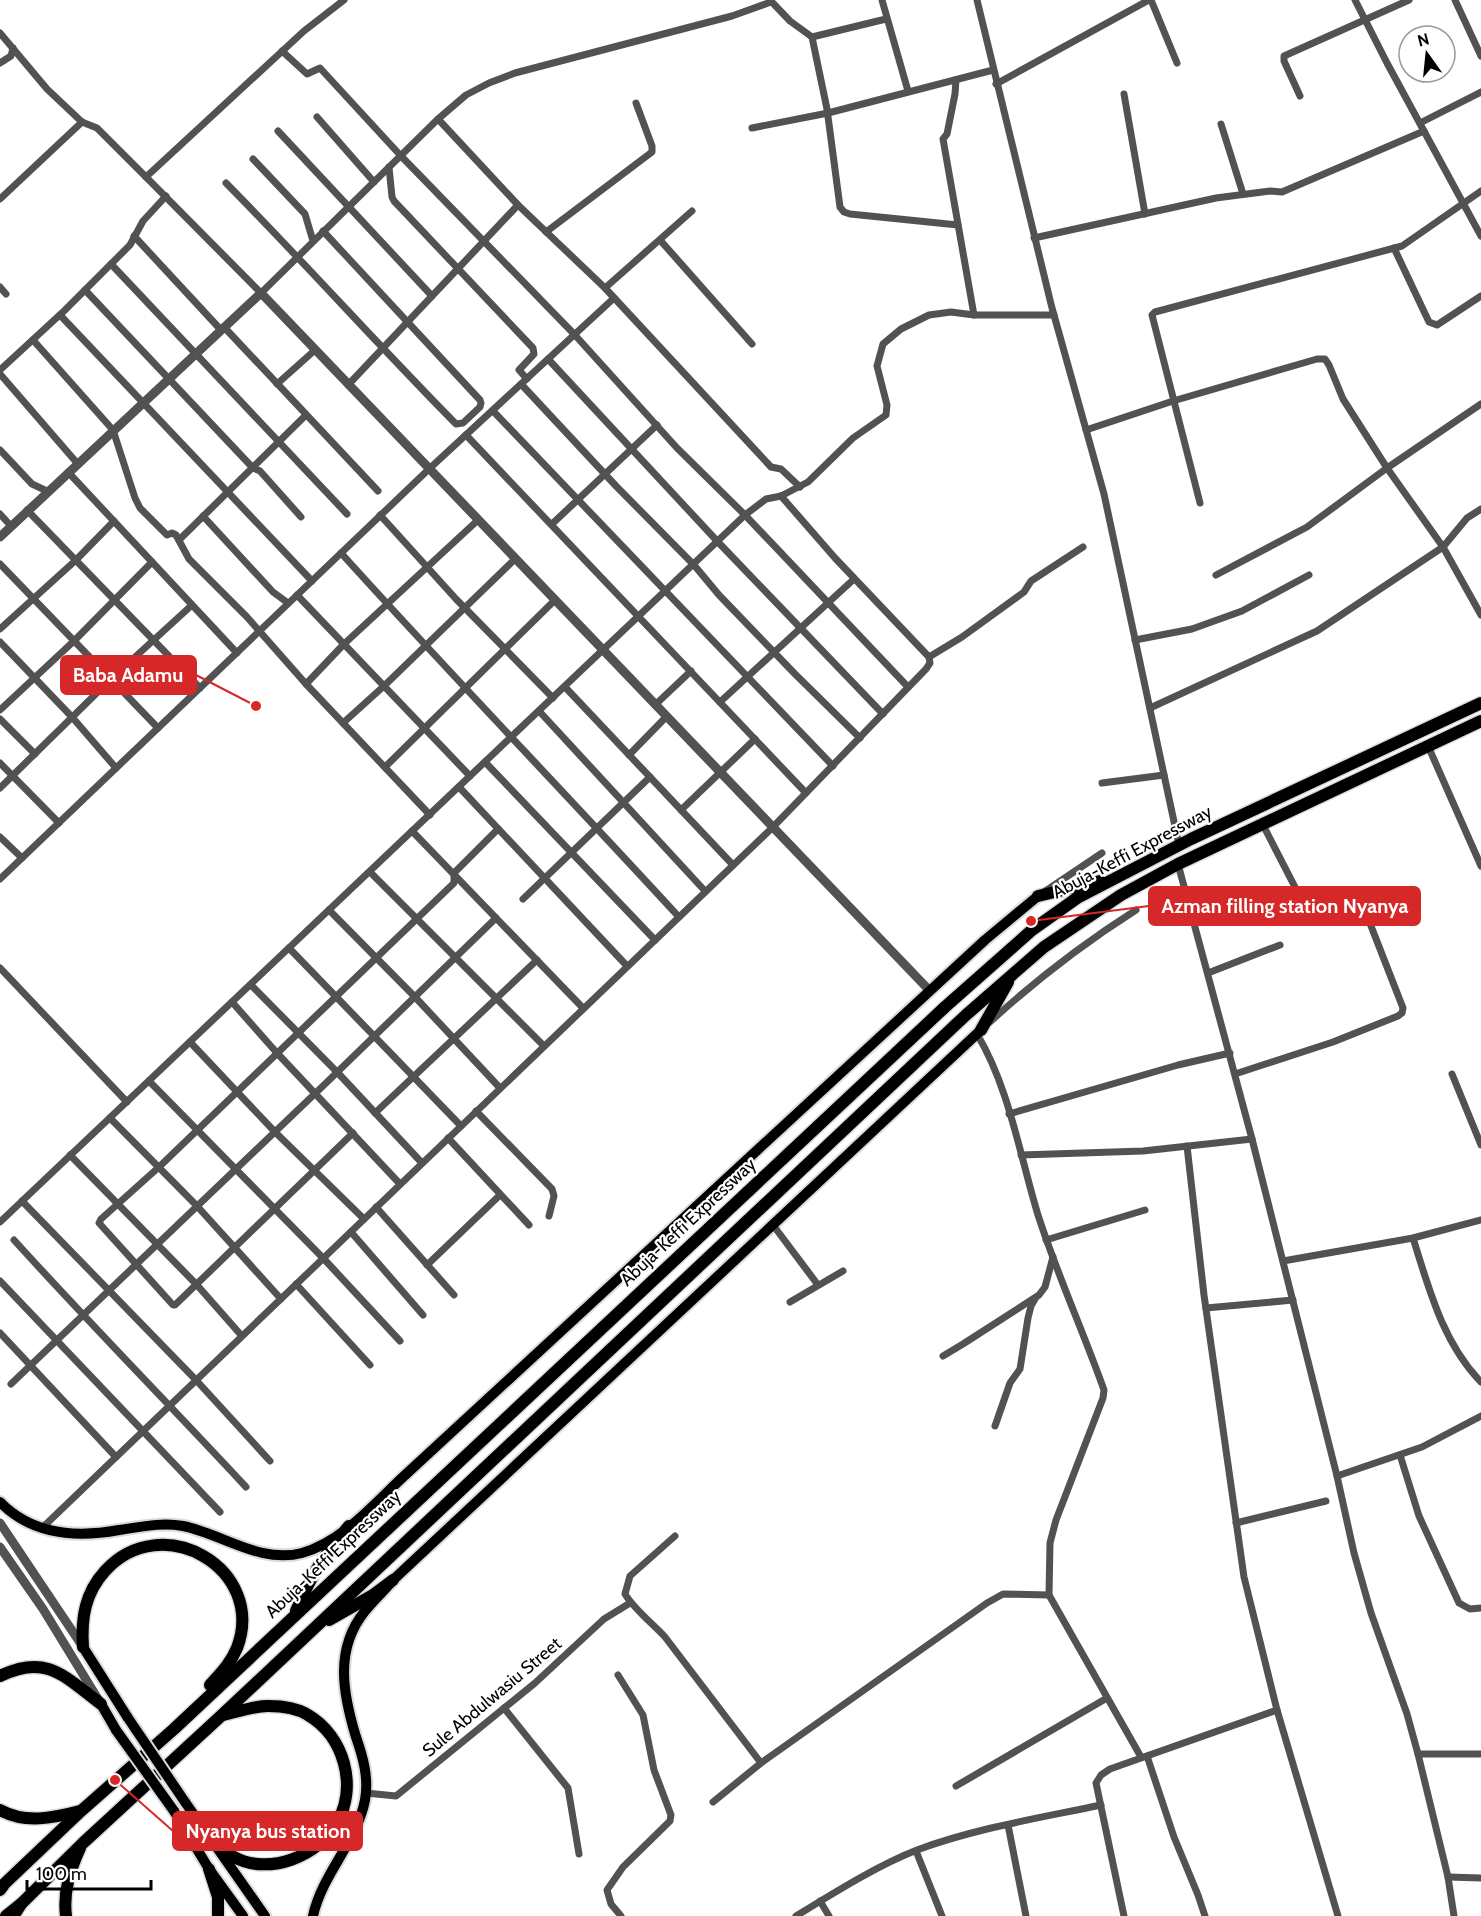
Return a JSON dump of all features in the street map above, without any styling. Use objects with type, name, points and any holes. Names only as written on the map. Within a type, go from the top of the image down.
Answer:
[{"type":"highway","name":"Abuja-Keffi Expressway","points":[[1,1888],[998,958],[1049,917],[1113,878],[1481,703]]},
{"type":"highway","name":"Abuja-Keffi Expressway","points":[[6,1916],[315,1628],[776,1192],[1019,967],[1078,922],[1178,864],[1481,721]]},
{"type":"highway","points":[[1038,896],[1113,878]]},
{"type":"highway","points":[[979,1032],[1019,967]]},
{"type":"highway","points":[[294,1615],[317,1567],[349,1526]]},
{"type":"highway","points":[[83,1647],[82,1624],[87,1601],[96,1581],[113,1562],[124,1554],[152,1544],[180,1546],[195,1550],[217,1566],[233,1587],[237,1597],[241,1620],[239,1639],[232,1658],[174,1729]]},
{"type":"highway","points":[[315,1628],[393,1581]]},
{"type":"highway","points":[[0,1676],[29,1666],[49,1668],[68,1677],[101,1704]]},
{"type":"highway","points":[[215,1844],[234,1858],[249,1863],[285,1862],[303,1856],[316,1848],[337,1823],[347,1784],[343,1758],[337,1745],[323,1727],[307,1714],[293,1709],[266,1706],[222,1715]]},
{"type":"highway","points":[[0,1810],[21,1818],[51,1818],[81,1811]]},
{"type":"highway","points":[[66,1916],[65,1894],[82,1843]]},
{"type":"highway","points":[[209,1869],[218,1897],[218,1916]]},
{"type":"highway","name":"Abuja-Keffi Expressway","points":[[14,1916],[21,1904]]},
{"type":"main road","name":"Abuja-Keffi Expressway","points":[[0,1502],[17,1517],[55,1532],[83,1534],[157,1525],[184,1526],[256,1552],[281,1555],[300,1554],[315,1549],[349,1526],[985,940],[1038,896]]},
{"type":"main road","points":[[313,1916],[328,1878],[356,1830],[363,1812],[366,1776],[347,1707],[343,1686],[343,1666],[353,1629],[365,1611],[393,1581],[979,1032]]},
{"type":"main road","points":[[83,1647],[128,1718],[265,1916]]},
{"type":"main road","points":[[101,1704],[116,1730],[174,1811],[209,1869],[243,1916]]},
{"type":"street","points":[[146,177],[304,31],[344,0]]},
{"type":"street","points":[[882,0],[908,91]]},
{"type":"street","points":[[977,0],[1053,315],[1104,494],[1179,846]]},
{"type":"street","points":[[996,84],[1150,0],[1177,63]]},
{"type":"street","points":[[1356,0],[1481,236]]},
{"type":"street","points":[[1300,96],[1284,61],[1284,56],[1409,0]]},
{"type":"street","points":[[1455,0],[1481,56]]},
{"type":"street","points":[[0,537],[261,293],[438,119],[466,95],[515,73],[732,16],[770,1],[790,21],[812,37],[828,113],[840,207],[844,212],[958,225]]},
{"type":"street","points":[[812,37],[886,19]]},
{"type":"street","points":[[0,33],[47,89],[82,122],[97,128],[261,293],[930,991]]},
{"type":"street","points":[[0,63],[11,56],[13,48]]},
{"type":"street","points":[[282,51],[307,74],[320,68],[401,156],[574,334],[657,425],[908,687]]},
{"type":"street","points":[[752,128],[828,113],[993,70]]},
{"type":"street","points":[[956,80],[947,134],[943,139],[974,315]]},
{"type":"street","points":[[1420,123],[1481,92]]},
{"type":"street","points":[[1124,94],[1145,214]]},
{"type":"street","points":[[546,232],[652,152],[652,146],[636,104]]},
{"type":"street","points":[[317,117],[374,182]]},
{"type":"street","points":[[438,119],[518,205],[605,288],[771,467],[781,469],[800,487]]},
{"type":"street","points":[[0,199],[82,122]]},
{"type":"street","points":[[1221,124],[1243,194]]},
{"type":"street","points":[[278,131],[432,296]]},
{"type":"street","points":[[1034,238],[1216,198],[1270,190],[1282,192],[1424,131]]},
{"type":"street","points":[[253,159],[305,214],[313,241]]},
{"type":"street","points":[[389,167],[394,201],[533,348],[534,354],[519,370],[524,381],[605,475],[694,565],[719,595],[775,653],[861,738]]},
{"type":"street","points":[[225,183],[298,256],[382,349],[456,424],[463,423],[480,407],[480,400],[323,231]]},
{"type":"street","points":[[1200,503],[1152,315],[1155,312],[1407,244],[1481,191]]},
{"type":"street","points":[[77,463],[0,372],[130,245],[143,221],[166,196]]},
{"type":"street","points":[[348,385],[518,205]]},
{"type":"street","points":[[605,288],[692,211]]},
{"type":"street","points":[[134,236],[378,491]]},
{"type":"street","points":[[660,240],[752,344]]},
{"type":"street","points":[[1394,248],[1429,322],[1433,325],[1437,325],[1481,296]]},
{"type":"street","points":[[111,264],[347,514]]},
{"type":"street","points":[[0,287],[6,294]]},
{"type":"street","points":[[85,290],[253,468],[260,471],[301,517]]},
{"type":"street","points":[[0,879],[380,515],[614,298]]},
{"type":"street","points":[[0,1222],[745,515],[766,499],[781,496],[808,482],[853,438],[886,415],[887,405],[877,366],[883,344],[901,329],[929,315],[951,312],[974,315],[1053,315]]},
{"type":"street","points":[[60,315],[312,581]]},
{"type":"street","points":[[33,340],[113,430],[140,508],[167,536],[172,533],[176,535],[189,559],[430,815]]},
{"type":"street","points":[[277,384],[315,350]]},
{"type":"street","points":[[548,358],[718,542],[883,714]]},
{"type":"street","points":[[1086,430],[1173,401],[1317,359],[1325,359],[1343,399],[1387,468],[1443,547],[1481,615]]},
{"type":"street","points":[[1216,575],[1307,527],[1387,468],[1481,404]]},
{"type":"street","points":[[493,411],[833,766]]},
{"type":"street","points":[[179,540],[306,415]]},
{"type":"street","points":[[552,524],[657,425]]},
{"type":"street","points":[[466,435],[806,793]]},
{"type":"street","points":[[0,450],[32,484],[47,491]]},
{"type":"street","points":[[68,472],[237,653]]},
{"type":"street","points":[[42,1528],[772,828],[861,738],[930,663],[929,657],[854,579],[781,496]]},
{"type":"street","points":[[1150,708],[1317,631],[1443,547],[1467,518],[1481,509]]},
{"type":"street","points":[[27,510],[200,688]]},
{"type":"street","points":[[0,514],[11,526]]},
{"type":"street","points":[[380,515],[465,608],[553,698]]},
{"type":"street","points":[[203,516],[273,592],[288,603]]},
{"type":"street","points":[[306,684],[344,644],[478,520]]},
{"type":"street","points":[[0,629],[76,560],[114,521]]},
{"type":"street","points":[[929,657],[1024,592],[1031,581],[1083,547]]},
{"type":"street","points":[[341,553],[465,689],[512,736],[679,916]]},
{"type":"street","points":[[343,723],[515,559]]},
{"type":"street","points":[[0,710],[75,640],[152,562]]},
{"type":"street","points":[[0,564],[158,728]]},
{"type":"street","points":[[1135,640],[1192,629],[1242,611],[1309,574]]},
{"type":"street","points":[[720,702],[854,579]]},
{"type":"street","points":[[297,595],[470,776]]},
{"type":"street","points":[[385,767],[423,727],[555,600]]},
{"type":"street","points":[[0,788],[111,679],[192,605]]},
{"type":"street","points":[[0,642],[72,717],[116,768]]},
{"type":"street","points":[[655,705],[691,671]]},
{"type":"street","points":[[565,687],[733,865]]},
{"type":"street","points":[[539,711],[705,891]]},
{"type":"street","points":[[629,755],[666,717]]},
{"type":"street","points":[[0,719],[35,754]]},
{"type":"street","points":[[681,810],[755,739]]},
{"type":"street","points":[[1428,746],[1481,866]]},
{"type":"street","points":[[485,762],[655,940]]},
{"type":"street","points":[[0,763],[59,823]]},
{"type":"street","points":[[1102,783],[1164,775]]},
{"type":"street","points":[[523,899],[650,777]]},
{"type":"street","points":[[459,787],[627,966]]},
{"type":"street","points":[[1235,1074],[1334,1042],[1398,1016],[1402,1013],[1403,1008],[1364,908],[1359,904],[1352,905],[1313,922],[1262,823]]},
{"type":"street","points":[[353,1133],[178,1304],[173,1305],[99,1223],[100,1219],[159,1167],[454,883],[454,873],[498,828]]},
{"type":"street","points":[[412,831],[584,1008]]},
{"type":"street","points":[[0,837],[22,858]]},
{"type":"street","points":[[1038,896],[1102,853]]},
{"type":"street","points":[[1178,864],[1252,1139],[1337,1476],[1354,1553],[1371,1613],[1407,1714],[1418,1754],[1448,1877],[1454,1916]]},
{"type":"street","points":[[370,872],[544,1046]]},
{"type":"street","points":[[329,910],[500,1088]]},
{"type":"street","points":[[1136,910],[1053,966],[979,1032],[988,1051],[1009,1114],[1046,1240],[1104,1390],[1103,1398],[1056,1520],[1050,1543],[1049,1595],[1107,1698],[1144,1756],[1205,1916]]},
{"type":"street","points":[[11,1384],[338,1073],[496,918]]},
{"type":"street","points":[[1208,973],[1280,945]]},
{"type":"street","points":[[289,948],[461,1126]]},
{"type":"street","points":[[375,1113],[537,960]]},
{"type":"street","points":[[0,968],[127,1102]]},
{"type":"street","points":[[251,984],[422,1163]]},
{"type":"street","points":[[232,1002],[400,1184]]},
{"type":"street","points":[[190,1042],[275,1132],[364,1219]]},
{"type":"street","points":[[1009,1114],[1178,1065],[1230,1053]]},
{"type":"street","points":[[1452,1074],[1481,1145]]},
{"type":"street","points":[[149,1081],[324,1259],[400,1341]]},
{"type":"street","points":[[476,1111],[552,1189],[554,1196],[549,1216]]},
{"type":"street","points":[[110,1118],[197,1206],[281,1299]]},
{"type":"street","points":[[448,1138],[529,1225]]},
{"type":"street","points":[[1021,1155],[1108,1153],[1252,1139]]},
{"type":"street","points":[[1187,1146],[1206,1308],[1244,1577],[1277,1710],[1338,1916]]},
{"type":"street","points":[[70,1155],[157,1243],[242,1335]]},
{"type":"street","points":[[426,1265],[500,1195]]},
{"type":"street","points":[[22,1201],[196,1380],[270,1461]]},
{"type":"street","points":[[376,1207],[454,1295]]},
{"type":"street","points":[[1046,1240],[1145,1210]]},
{"type":"street","points":[[1283,1261],[1413,1239],[1481,1220]]},
{"type":"street","points":[[773,1226],[818,1286]]},
{"type":"street","points":[[351,1232],[423,1315]]},
{"type":"street","points":[[1413,1239],[1456,1353],[1481,1382]]},
{"type":"street","points":[[14,1240],[246,1487]]},
{"type":"street","points":[[995,1426],[1010,1383],[1020,1369],[1030,1306],[1045,1287],[1053,1257]]},
{"type":"street","points":[[790,1302],[843,1271]]},
{"type":"street","points":[[0,1281],[220,1512]]},
{"type":"street","points":[[296,1284],[370,1365]]},
{"type":"street","points":[[943,1356],[1039,1294]]},
{"type":"street","points":[[1206,1308],[1293,1300]]},
{"type":"street","points":[[0,1333],[116,1457]]},
{"type":"street","points":[[1337,1476],[1400,1455],[1454,1432],[1481,1416]]},
{"type":"street","points":[[1400,1455],[1419,1516],[1459,1604],[1470,1609],[1481,1608]]},
{"type":"street","points":[[1236,1522],[1326,1501]]},
{"type":"street","points":[[0,1523],[83,1647]]},
{"type":"street","points":[[675,1536],[630,1576],[625,1594],[630,1603],[665,1637],[761,1762]]},
{"type":"street","points":[[0,1547],[43,1609],[101,1704]]},
{"type":"street","points":[[713,1802],[761,1762],[987,1603],[1003,1594],[1049,1595]]},
{"type":"street","name":"Sule Abdulwasiu Street","points":[[366,1793],[396,1796],[535,1683],[604,1619],[630,1603]]},
{"type":"street","points":[[618,1675],[643,1715],[654,1770],[671,1815],[670,1821],[623,1867],[607,1890],[611,1904],[621,1916]]},
{"type":"street","points":[[956,1786],[1107,1698]]},
{"type":"street","points":[[504,1708],[568,1788],[579,1854]]},
{"type":"street","points":[[1124,1916],[1096,1783],[1101,1775],[1144,1756],[1277,1710]]},
{"type":"street","points":[[1418,1754],[1481,1754]]},
{"type":"street","points":[[796,1916],[916,1851],[983,1830],[1101,1805]]},
{"type":"street","points":[[1008,1825],[1026,1916]]},
{"type":"street","points":[[916,1851],[942,1916]]},
{"type":"street","points":[[1448,1877],[1481,1878]]},
{"type":"street","points":[[820,1901],[829,1916]]},
{"type":"place","name":"Baba Adamu","points":[[256,706]]},
{"type":"place","name":"Azman filling station Nyanya","points":[[1031,921]]},
{"type":"place","name":"Nyanya bus station","points":[[115,1780]]}]
